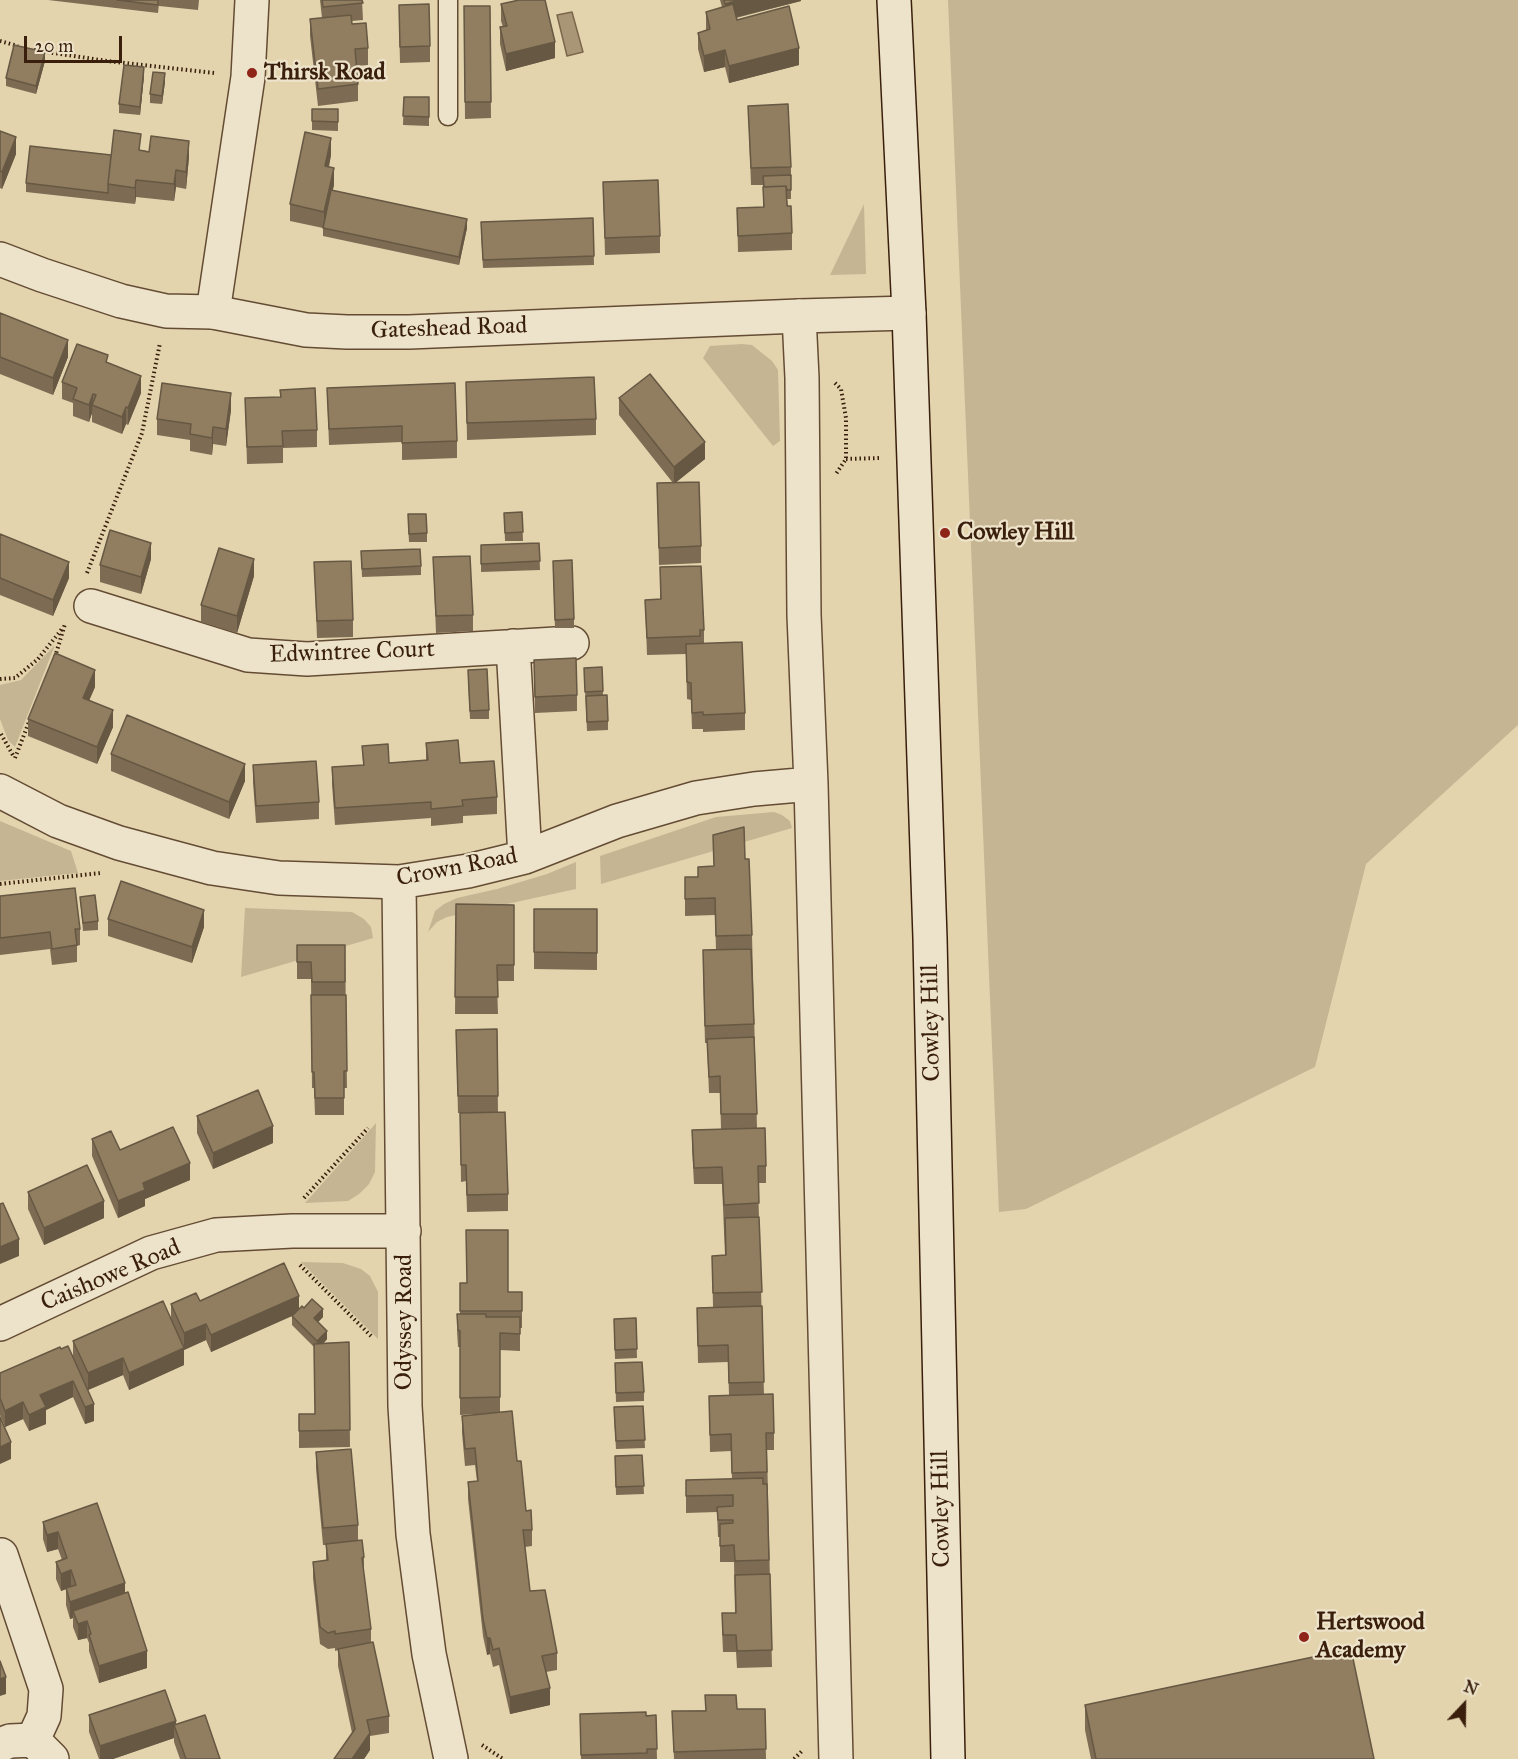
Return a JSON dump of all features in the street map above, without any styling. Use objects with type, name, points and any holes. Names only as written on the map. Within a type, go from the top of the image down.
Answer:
[{"type":"street","points":[[213,312],[248,77],[252,0]]},
{"type":"street","name":"Cowley Hill","points":[[894,0],[909,313],[930,938],[948,1759]]},
{"type":"street","name":"Gateshead Road","points":[[0,259],[42,276],[121,302],[166,311],[213,312],[306,330],[409,332],[909,313]]},
{"type":"street","points":[[800,316],[804,615],[811,784],[836,1759]]},
{"type":"street","name":"Edwintree Court","points":[[79,612],[248,655],[307,659],[572,643]]},
{"type":"street","points":[[513,646],[525,856]]},
{"type":"street","name":"Crown Road","points":[[0,791],[76,828],[119,843],[212,868],[279,878],[399,882],[468,871],[525,856],[617,821],[696,798],[754,789],[811,784]]},
{"type":"street","name":"Odyssey Road","points":[[399,882],[405,1406],[414,1534],[429,1654],[464,1750]]},
{"type":"street","name":"Caishowe Road","points":[[0,1324],[151,1253],[216,1235],[292,1231],[404,1231]]},
{"type":"street","points":[[0,1745],[10,1741],[43,1749],[46,1689],[1,1555]]},
{"type":"lane","points":[[448,0],[448,116]]},
{"type":"path","points":[[0,41],[74,56],[248,77]]},
{"type":"path","points":[[86,575],[142,433],[166,311]]},
{"type":"path","points":[[0,679],[15,678],[38,659],[79,612]]},
{"type":"path","points":[[55,658],[62,629]]},
{"type":"path","points":[[0,734],[15,758],[33,713]]},
{"type":"path","points":[[0,885],[103,873]]},
{"type":"path","points":[[303,1199],[372,1124]]},
{"type":"path","points":[[293,1258],[374,1338]]},
{"type":"path","points":[[464,1750],[503,1759]]},
{"type":"shaded area","points":[[948,0],[1518,0],[1518,725],[1366,864],[1315,1067],[1026,1209],[999,1212]]},
{"type":"shaded area","points":[[572,12],[583,52],[567,56],[557,15]]},
{"type":"shaded area","points":[[864,204],[866,274],[830,275]]},
{"type":"shaded area","points":[[752,345],[772,361],[778,370],[780,441],[773,446],[703,358],[710,346]]},
{"type":"shaded area","points":[[55,645],[15,747],[8,740],[0,719],[0,685],[21,680]]},
{"type":"shaded area","points":[[774,812],[790,821],[792,828],[601,884],[600,856],[716,817]]},
{"type":"shaded area","points":[[0,821],[71,851],[78,873],[0,881]]},
{"type":"shaded area","points":[[576,862],[576,889],[447,917],[437,922],[428,932],[435,911],[444,904],[457,898],[547,874]]},
{"type":"shaded area","points":[[245,908],[352,912],[364,919],[371,927],[373,938],[241,977]]},
{"type":"shaded area","points":[[376,1123],[375,1172],[369,1184],[348,1201],[305,1203]]},
{"type":"shaded area","points":[[301,1262],[343,1263],[361,1269],[370,1276],[378,1292],[378,1339]]},
{"type":"building","points":[[117,0],[158,0],[158,5]]},
{"type":"building","points":[[322,0],[362,0],[363,3],[323,7]]},
{"type":"building","points":[[519,0],[545,0],[555,42],[506,54],[500,27],[507,26],[501,4]]},
{"type":"building","points":[[724,0],[739,0],[725,4]]},
{"type":"building","points":[[429,4],[430,46],[400,47],[399,5]]},
{"type":"building","points":[[733,4],[737,20],[789,6],[799,48],[729,66],[725,50],[704,56],[698,33],[710,29],[706,12]]},
{"type":"building","points":[[464,6],[490,6],[491,102],[465,102]]},
{"type":"building","points":[[351,15],[352,24],[366,23],[368,48],[355,49],[358,84],[318,89],[310,19]]},
{"type":"building","points":[[14,45],[45,52],[36,86],[6,78]]},
{"type":"building","points":[[124,65],[144,67],[140,107],[119,104]]},
{"type":"building","points":[[153,72],[165,73],[162,96],[150,94]]},
{"type":"building","points":[[404,97],[429,97],[429,117],[403,116]]},
{"type":"building","points":[[788,104],[791,167],[751,168],[748,106]]},
{"type":"building","points":[[312,109],[338,109],[338,122],[312,121]]},
{"type":"building","points":[[114,130],[141,134],[139,150],[149,152],[151,136],[189,141],[186,172],[176,170],[174,184],[136,180],[135,188],[108,184]]},
{"type":"building","points":[[0,131],[16,137],[2,172],[0,171]]},
{"type":"building","points":[[305,132],[331,138],[325,166],[334,168],[324,212],[290,204]]},
{"type":"building","points":[[30,146],[111,155],[108,193],[26,183]]},
{"type":"building","points":[[791,175],[791,190],[787,190],[786,186],[764,187],[763,176]]},
{"type":"building","points":[[658,180],[660,236],[605,238],[603,182]]},
{"type":"building","points":[[786,186],[787,206],[791,206],[792,233],[738,236],[737,208],[764,207],[763,187]]},
{"type":"building","points":[[331,190],[467,219],[459,257],[323,228]]},
{"type":"building","points":[[593,218],[594,256],[483,260],[481,222]]},
{"type":"building","points":[[0,313],[68,340],[53,378],[0,357]]},
{"type":"building","points":[[77,344],[108,355],[106,362],[141,376],[122,417],[92,405],[96,395],[93,394],[89,405],[73,399],[77,388],[62,382]]},
{"type":"building","points":[[650,374],[705,442],[674,467],[619,398]]},
{"type":"building","points":[[594,377],[596,419],[467,423],[466,382]]},
{"type":"building","points":[[162,383],[231,393],[226,429],[213,427],[212,438],[190,434],[191,424],[157,419]]},
{"type":"building","points":[[455,383],[457,441],[402,443],[402,426],[329,429],[327,388]]},
{"type":"building","points":[[315,388],[317,430],[282,431],[283,446],[247,447],[245,398],[281,397],[280,390]]},
{"type":"building","points":[[699,482],[701,546],[659,548],[657,483]]},
{"type":"building","points":[[522,512],[523,532],[505,533],[504,513]]},
{"type":"building","points":[[408,514],[426,514],[427,533],[409,534]]},
{"type":"building","points":[[110,530],[151,543],[141,577],[100,565]]},
{"type":"building","points":[[0,534],[69,562],[53,600],[0,578]]},
{"type":"building","points":[[539,543],[540,561],[481,564],[481,545]]},
{"type":"building","points":[[219,548],[254,559],[237,616],[201,605]]},
{"type":"building","points":[[420,549],[421,566],[362,569],[361,551]]},
{"type":"building","points":[[470,556],[473,615],[436,616],[433,557]]},
{"type":"building","points":[[572,560],[574,619],[555,620],[553,561]]},
{"type":"building","points":[[351,561],[353,620],[317,621],[314,562]]},
{"type":"building","points":[[701,566],[704,630],[700,630],[700,636],[647,638],[645,600],[661,599],[660,567]]},
{"type":"building","points":[[742,642],[745,713],[703,715],[703,712],[692,713],[691,683],[687,682],[686,644]]},
{"type":"building","points":[[55,653],[95,670],[83,698],[113,710],[97,747],[28,719]]},
{"type":"building","points":[[576,658],[577,695],[535,697],[534,660]]},
{"type":"building","points":[[602,667],[603,691],[585,692],[584,668]]},
{"type":"building","points":[[487,669],[489,710],[470,711],[468,670]]},
{"type":"building","points":[[607,695],[608,721],[587,722],[586,696]]},
{"type":"building","points":[[127,715],[245,764],[229,802],[111,754]]},
{"type":"building","points":[[458,740],[460,763],[494,761],[497,797],[462,800],[463,806],[431,809],[431,802],[335,808],[332,767],[364,765],[362,746],[388,744],[389,763],[428,760],[426,743]]},
{"type":"building","points":[[316,761],[319,802],[256,806],[253,765]]},
{"type":"building","points":[[744,827],[745,859],[749,859],[752,935],[716,936],[715,898],[685,899],[685,877],[698,877],[698,867],[714,866],[713,835]]},
{"type":"building","points":[[121,881],[204,910],[192,947],[108,919]]},
{"type":"building","points":[[75,888],[80,929],[75,929],[77,945],[52,949],[50,932],[0,938],[0,896]]},
{"type":"building","points":[[95,895],[98,921],[83,923],[80,897]]},
{"type":"building","points":[[456,904],[514,905],[514,965],[497,965],[498,997],[455,997]]},
{"type":"building","points":[[534,909],[597,909],[597,953],[534,952]]},
{"type":"building","points":[[297,945],[345,945],[345,982],[312,982],[311,962],[297,962]]},
{"type":"building","points":[[751,949],[754,1024],[705,1026],[703,950]]},
{"type":"building","points":[[311,995],[346,995],[347,1071],[344,1071],[344,1098],[315,1098],[314,1072],[312,1072]]},
{"type":"building","points":[[497,1029],[498,1096],[458,1096],[456,1030]]},
{"type":"building","points":[[754,1037],[757,1114],[721,1114],[720,1076],[709,1077],[707,1039]]},
{"type":"building","points":[[258,1090],[273,1126],[213,1153],[197,1116]]},
{"type":"building","points":[[505,1112],[508,1194],[467,1195],[466,1165],[461,1165],[460,1113]]},
{"type":"building","points":[[173,1127],[190,1163],[143,1183],[145,1190],[118,1201],[92,1139],[111,1131],[120,1150]]},
{"type":"building","points":[[765,1128],[766,1166],[758,1166],[759,1203],[724,1205],[722,1167],[694,1168],[692,1130]]},
{"type":"building","points":[[87,1165],[104,1201],[44,1228],[28,1192]]},
{"type":"building","points":[[3,1203],[19,1239],[0,1247],[0,1204]]},
{"type":"building","points":[[759,1217],[762,1292],[713,1293],[712,1256],[726,1255],[725,1218]]},
{"type":"building","points":[[466,1230],[508,1230],[508,1292],[522,1292],[522,1311],[460,1311],[460,1283],[467,1283]]},
{"type":"building","points":[[284,1263],[299,1296],[211,1335],[206,1324],[184,1333],[171,1304],[196,1293],[200,1301]]},
{"type":"building","points":[[312,1299],[323,1309],[314,1318],[327,1331],[317,1341],[292,1316]]},
{"type":"building","points":[[163,1301],[184,1348],[129,1373],[123,1358],[88,1373],[73,1341]]},
{"type":"building","points":[[762,1306],[764,1382],[729,1383],[728,1345],[698,1346],[697,1308]]},
{"type":"building","points":[[457,1314],[520,1317],[520,1334],[500,1333],[500,1397],[460,1398],[460,1331]]},
{"type":"building","points":[[636,1318],[637,1349],[615,1350],[614,1319]]},
{"type":"building","points":[[349,1342],[350,1430],[299,1431],[299,1414],[315,1414],[314,1344]]},
{"type":"building","points":[[68,1346],[94,1404],[85,1407],[73,1381],[40,1395],[46,1407],[29,1415],[23,1402],[5,1411],[0,1398],[0,1373],[60,1347],[61,1349]]},
{"type":"building","points":[[642,1362],[644,1392],[616,1393],[615,1363]]},
{"type":"building","points":[[773,1394],[774,1433],[766,1433],[767,1472],[732,1473],[731,1434],[710,1435],[709,1396]]},
{"type":"building","points":[[643,1406],[645,1440],[616,1441],[614,1407]]},
{"type":"building","points":[[512,1411],[517,1461],[521,1461],[526,1511],[531,1510],[532,1530],[523,1530],[530,1591],[545,1590],[557,1653],[542,1656],[550,1688],[510,1697],[499,1648],[493,1650],[490,1638],[487,1638],[483,1619],[468,1482],[478,1481],[475,1448],[465,1449],[462,1416]]},
{"type":"building","points":[[0,1417],[11,1442],[0,1447]]},
{"type":"building","points":[[351,1449],[358,1525],[323,1528],[316,1452]]},
{"type":"building","points":[[642,1455],[644,1486],[616,1487],[615,1456]]},
{"type":"building","points":[[763,1478],[763,1484],[767,1484],[769,1560],[735,1561],[734,1545],[720,1546],[720,1524],[733,1523],[733,1520],[718,1520],[717,1507],[733,1506],[733,1495],[686,1496],[686,1480]]},
{"type":"building","points":[[97,1503],[125,1583],[70,1602],[66,1588],[76,1585],[71,1570],[61,1574],[56,1562],[67,1558],[58,1532],[47,1535],[43,1522]]},
{"type":"building","points":[[362,1540],[364,1557],[362,1558],[371,1629],[328,1633],[320,1627],[313,1562],[328,1560],[326,1544]]},
{"type":"building","points":[[770,1574],[772,1650],[737,1651],[736,1635],[723,1635],[722,1613],[736,1613],[735,1575]]},
{"type":"building","points":[[128,1592],[147,1651],[99,1666],[87,1621],[78,1624],[73,1611]]},
{"type":"building","points":[[373,1642],[389,1716],[367,1720],[370,1733],[352,1759],[334,1759],[355,1729],[338,1649]]},
{"type":"building","points":[[1351,1649],[1374,1759],[1096,1759],[1085,1705]]},
{"type":"building","points":[[0,1661],[6,1677],[0,1679]]},
{"type":"building","points":[[165,1690],[176,1721],[100,1746],[89,1715]]},
{"type":"building","points":[[705,1695],[736,1695],[737,1709],[765,1709],[766,1749],[674,1752],[672,1711],[706,1711]]},
{"type":"building","points":[[646,1712],[646,1716],[656,1715],[657,1749],[647,1749],[647,1753],[581,1755],[580,1714]]},
{"type":"building","points":[[205,1715],[220,1759],[186,1759],[174,1725]]},
{"type":"place","name":"Thirsk Road","points":[[252,73]]},
{"type":"place","name":"Cowley Hill","points":[[945,533]]},
{"type":"place","name":"Hertswood Academy","points":[[1304,1637]]}]
